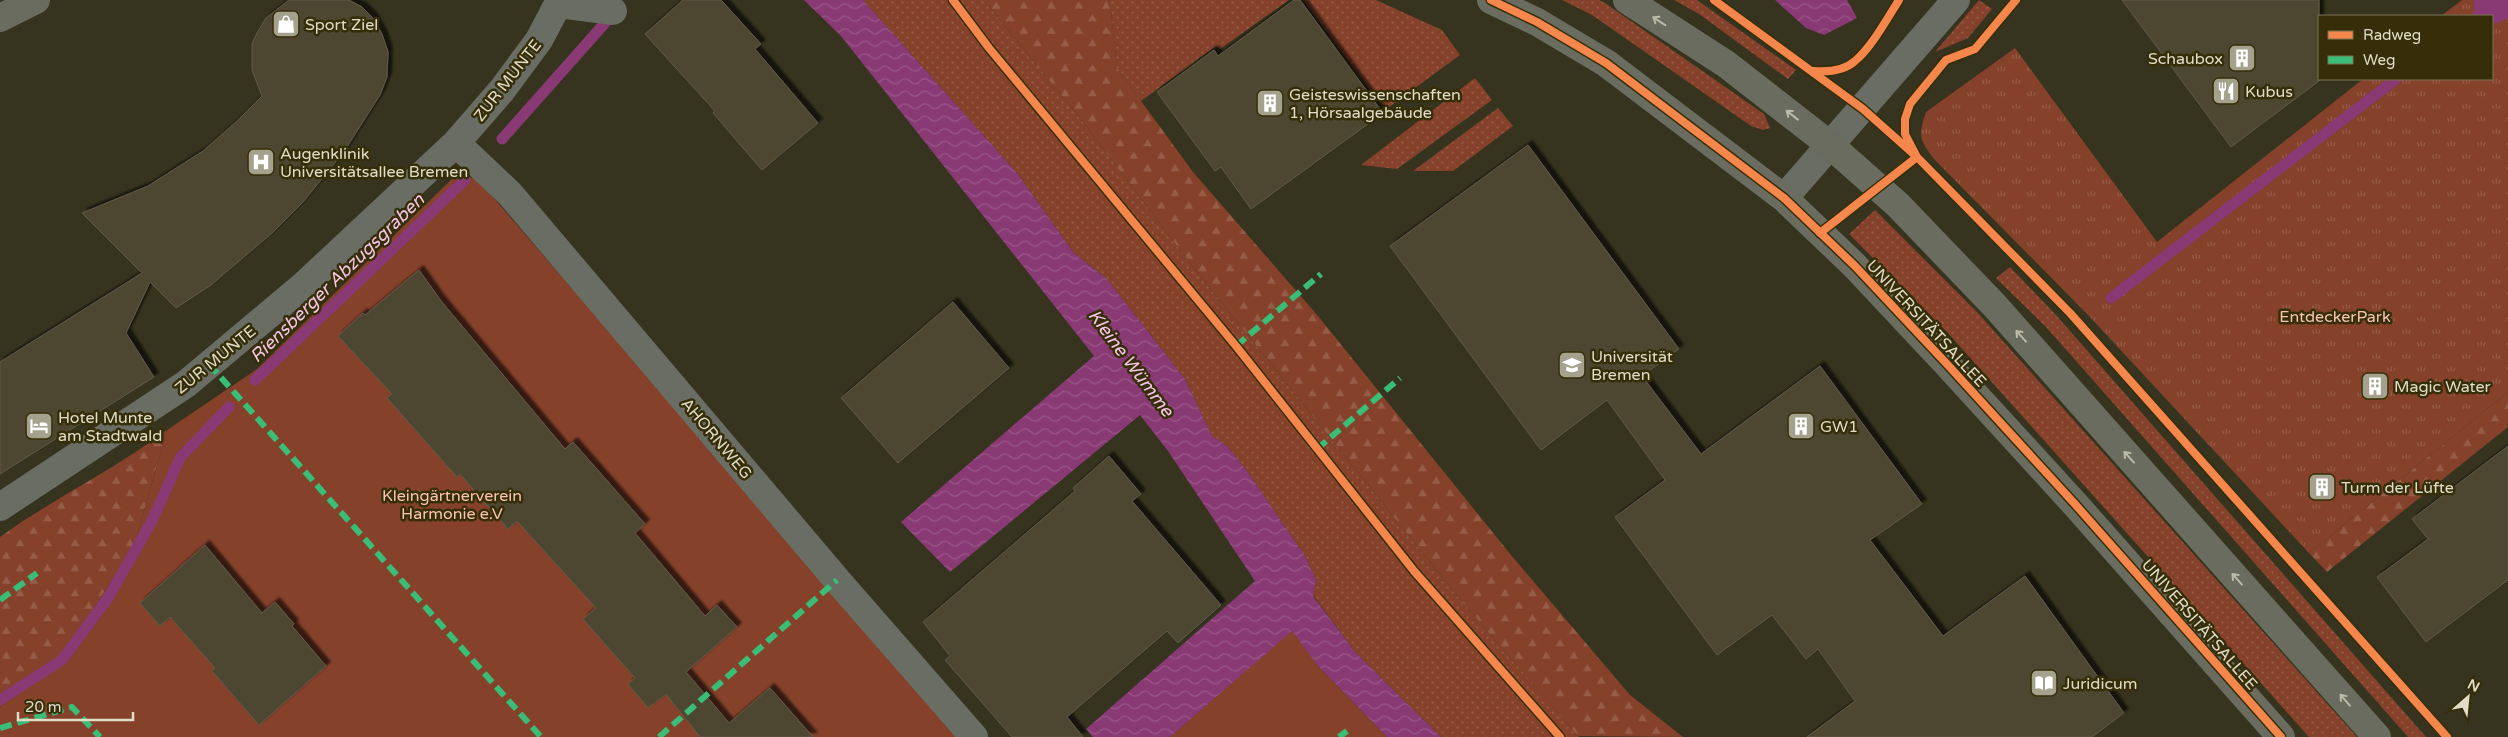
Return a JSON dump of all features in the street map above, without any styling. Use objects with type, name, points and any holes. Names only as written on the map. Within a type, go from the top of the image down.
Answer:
[{"type":"main road","points":[[0,18],[36,0]]},
{"type":"main road","name":"UNIVERSITÄTSALLEE","points":[[1491,0],[1537,22],[1606,62],[1784,198],[1855,266],[1946,363],[2081,510],[2281,737]]},
{"type":"main road","points":[[1627,0],[1726,64],[1830,145],[1898,205],[1995,306],[2377,737]]},
{"type":"street","points":[[1784,198],[1956,0]]},
{"type":"street","points":[[560,2],[613,11]]},
{"type":"street","name":"ZUR MUNTE","points":[[0,507],[186,384],[304,285],[456,143],[502,90],[538,40],[560,2]]},
{"type":"street","name":"AHORNWEG","points":[[456,143],[510,194],[837,580],[974,737]]},
{"type":"green space","points":[[863,0],[984,0],[1076,113],[1197,272],[1459,598],[1579,737],[1441,737],[1356,653],[1313,595],[1316,580],[1305,556],[1247,471],[1227,446],[1212,436],[1185,379],[1107,279],[1074,253],[1017,173]]},
{"type":"green space","points":[[984,0],[1108,0],[1111,11],[1117,68],[1193,172],[1318,316],[1511,555],[1630,695],[1683,737],[1578,736],[1459,598],[1197,272],[1076,113]]},
{"type":"green space","points":[[1108,0],[1289,0],[1220,49],[1216,46],[1141,101],[1117,68],[1111,11]]},
{"type":"green space","points":[[1303,0],[1376,0],[1442,30],[1460,55],[1385,110]]},
{"type":"green space","points":[[1562,0],[1599,0],[1605,3],[1764,114],[1770,128],[1763,130],[1751,126],[1592,15]]},
{"type":"green space","points":[[1674,0],[1697,0],[1796,70],[1788,79],[1699,14]]},
{"type":"green space","points":[[1979,0],[1992,9],[1968,38],[1935,52]]},
{"type":"green space","name":"EntdeckerPark","points":[[2462,0],[2506,0],[2508,3],[2508,392],[2309,553],[2089,316],[1934,159],[1925,147],[1921,137],[1923,120],[1926,112],[2015,48],[2157,242],[2362,80],[2493,80],[2493,15],[2442,15]]},
{"type":"green space","points":[[1475,78],[1492,100],[1397,169],[1361,165]]},
{"type":"green space","points":[[1498,108],[1513,126],[1453,171],[1413,171]]},
{"type":"green space","name":"Kleingärtnerverein Harmonie e.V","points":[[459,172],[479,181],[960,737],[0,737],[0,707],[55,668],[134,546],[167,430],[257,369]]},
{"type":"green space","points":[[1875,210],[1978,313],[2357,737],[2309,737],[1948,333],[1849,234]]},
{"type":"green space","points":[[2010,267],[2056,315],[2426,737],[2408,737],[2046,327],[1996,278]]},
{"type":"green space","points":[[2508,392],[2508,427],[2327,572],[2309,553]]},
{"type":"green space","points":[[167,430],[134,546],[55,668],[0,707],[0,537]]},
{"type":"green space","points":[[1292,630],[1318,666],[1387,737],[1170,737]]},
{"type":"water","name":"Kleine Wümme","points":[[804,0],[863,0],[1017,173],[1074,253],[1107,279],[1185,379],[1212,436],[1227,446],[1247,471],[1305,556],[1316,580],[1313,596],[1356,653],[1441,737],[1387,737],[1318,666],[1292,631],[1170,737],[1093,737],[1086,729],[1255,581],[1168,451],[1140,415],[950,572],[901,522],[1094,356],[841,36]]},
{"type":"water","points":[[1775,0],[1847,0],[1857,18],[1824,35],[1806,28]]},
{"type":"building","name":"Augenklinik Universitätsallee Bremen","points":[[289,0],[349,0],[362,7],[373,18],[382,34],[388,52],[387,77],[380,95],[343,153],[303,202],[272,233],[211,285],[176,308],[150,282],[126,333],[154,377],[0,474],[0,362],[142,273],[82,213],[148,186],[203,151],[262,96],[252,70],[252,44],[266,18]]},
{"type":"building","points":[[683,0],[721,0],[761,44],[755,49],[818,123],[762,170],[713,113],[715,111],[645,34]]},
{"type":"building","name":"Geisteswissenschaften 1, Hörsaalgebäude","points":[[1294,0],[1300,0],[1383,113],[1251,209],[1221,167],[1215,171],[1157,92],[1214,50],[1218,56]]},
{"type":"building","name":"Schaubox","points":[[2122,0],[2319,0],[2319,81],[2231,147]]},
{"type":"building","name":"GW1","points":[[1528,145],[1679,349],[1642,376],[1701,454],[1820,366],[1922,504],[1870,540],[1943,636],[2025,576],[2124,713],[2092,737],[1807,737],[1855,701],[1818,649],[1806,659],[1772,615],[1717,655],[1615,517],[1665,480],[1607,400],[1541,450],[1390,246]]},
{"type":"building","points":[[419,270],[441,301],[565,449],[573,442],[645,524],[635,533],[705,616],[717,605],[737,627],[686,672],[729,723],[770,688],[813,737],[700,737],[666,694],[648,708],[628,684],[635,678],[583,619],[596,608],[517,521],[508,529],[460,474],[457,477],[387,398],[392,394],[338,336],[363,313],[365,315]]},
{"type":"building","points":[[953,302],[1009,368],[898,463],[841,398]]},
{"type":"building","points":[[2508,446],[2508,580],[2426,642],[2377,577],[2428,539],[2412,519]]},
{"type":"building","points":[[1109,456],[1141,494],[1132,501],[1221,605],[1178,643],[1167,631],[1067,717],[1083,737],[1012,737],[945,660],[950,656],[923,622],[1075,491],[1073,488]]},
{"type":"building","points":[[205,545],[262,613],[275,602],[294,624],[292,626],[326,666],[259,725],[212,671],[215,668],[170,617],[160,626],[140,603]]},
{"type":"waterway","points":[[2494,3],[2497,0]]},
{"type":"waterway","points":[[2478,15],[2494,3]]},
{"type":"waterway","name":"Riensberger Abzugsgraben","points":[[502,139],[605,23]]},
{"type":"waterway","points":[[2111,298],[2395,80]]},
{"type":"waterway","name":"Riensberger Abzugsgraben","points":[[255,380],[465,180]]},
{"type":"waterway","name":"Riensberger Abzugsgraben","points":[[0,700],[62,660],[108,598],[152,521],[180,458],[229,407]]},
{"type":"marked path","points":[[1236,346],[1321,274]]},
{"type":"marked path","points":[[209,364],[541,737]]},
{"type":"marked path","points":[[1317,449],[1400,378]]},
{"type":"marked path","points":[[0,600],[37,573]]},
{"type":"marked path","points":[[659,737],[837,580]]},
{"type":"marked path","points":[[0,728],[72,707],[100,737]]},
{"type":"marked path","points":[[1339,737],[1347,731]]},
{"type":"cycle path","points":[[953,0],[989,48],[1236,346],[1414,571],[1560,737]]},
{"type":"cycle path","points":[[1491,0],[1537,22],[1606,63],[1784,198],[1855,266],[1946,363],[2074,503],[2281,737]]},
{"type":"cycle path","points":[[1714,0],[1863,109],[1917,157],[2070,313],[2447,737]]},
{"type":"cycle path","points":[[1813,71],[1840,69],[1855,61],[1873,41],[1899,0]]},
{"type":"cycle path","points":[[1820,233],[1917,157],[1905,134],[1905,119],[1910,104],[1946,60],[1975,49],[2016,0]]},
{"type":"place","name":"Sport Ziel","points":[[286,24]]},
{"type":"place","name":"Schaubox","points":[[2242,58]]},
{"type":"place","name":"Kubus","points":[[2226,91]]},
{"type":"place","name":"Geisteswissenschaften 1, Hörsaalgebäude","points":[[1270,103]]},
{"type":"place","name":"Augenklinik Universitätsallee Bremen","points":[[261,162]]},
{"type":"place","name":"Universität Bremen","points":[[1572,365]]},
{"type":"place","name":"Magic Water","points":[[2375,386]]},
{"type":"place","name":"Hotel Munte am Stadtwald","points":[[39,426]]},
{"type":"place","name":"GW1","points":[[1801,426]]},
{"type":"place","name":"Turm der Lüfte","points":[[2322,487]]},
{"type":"place","name":"Juridicum","points":[[2044,683]]}]
